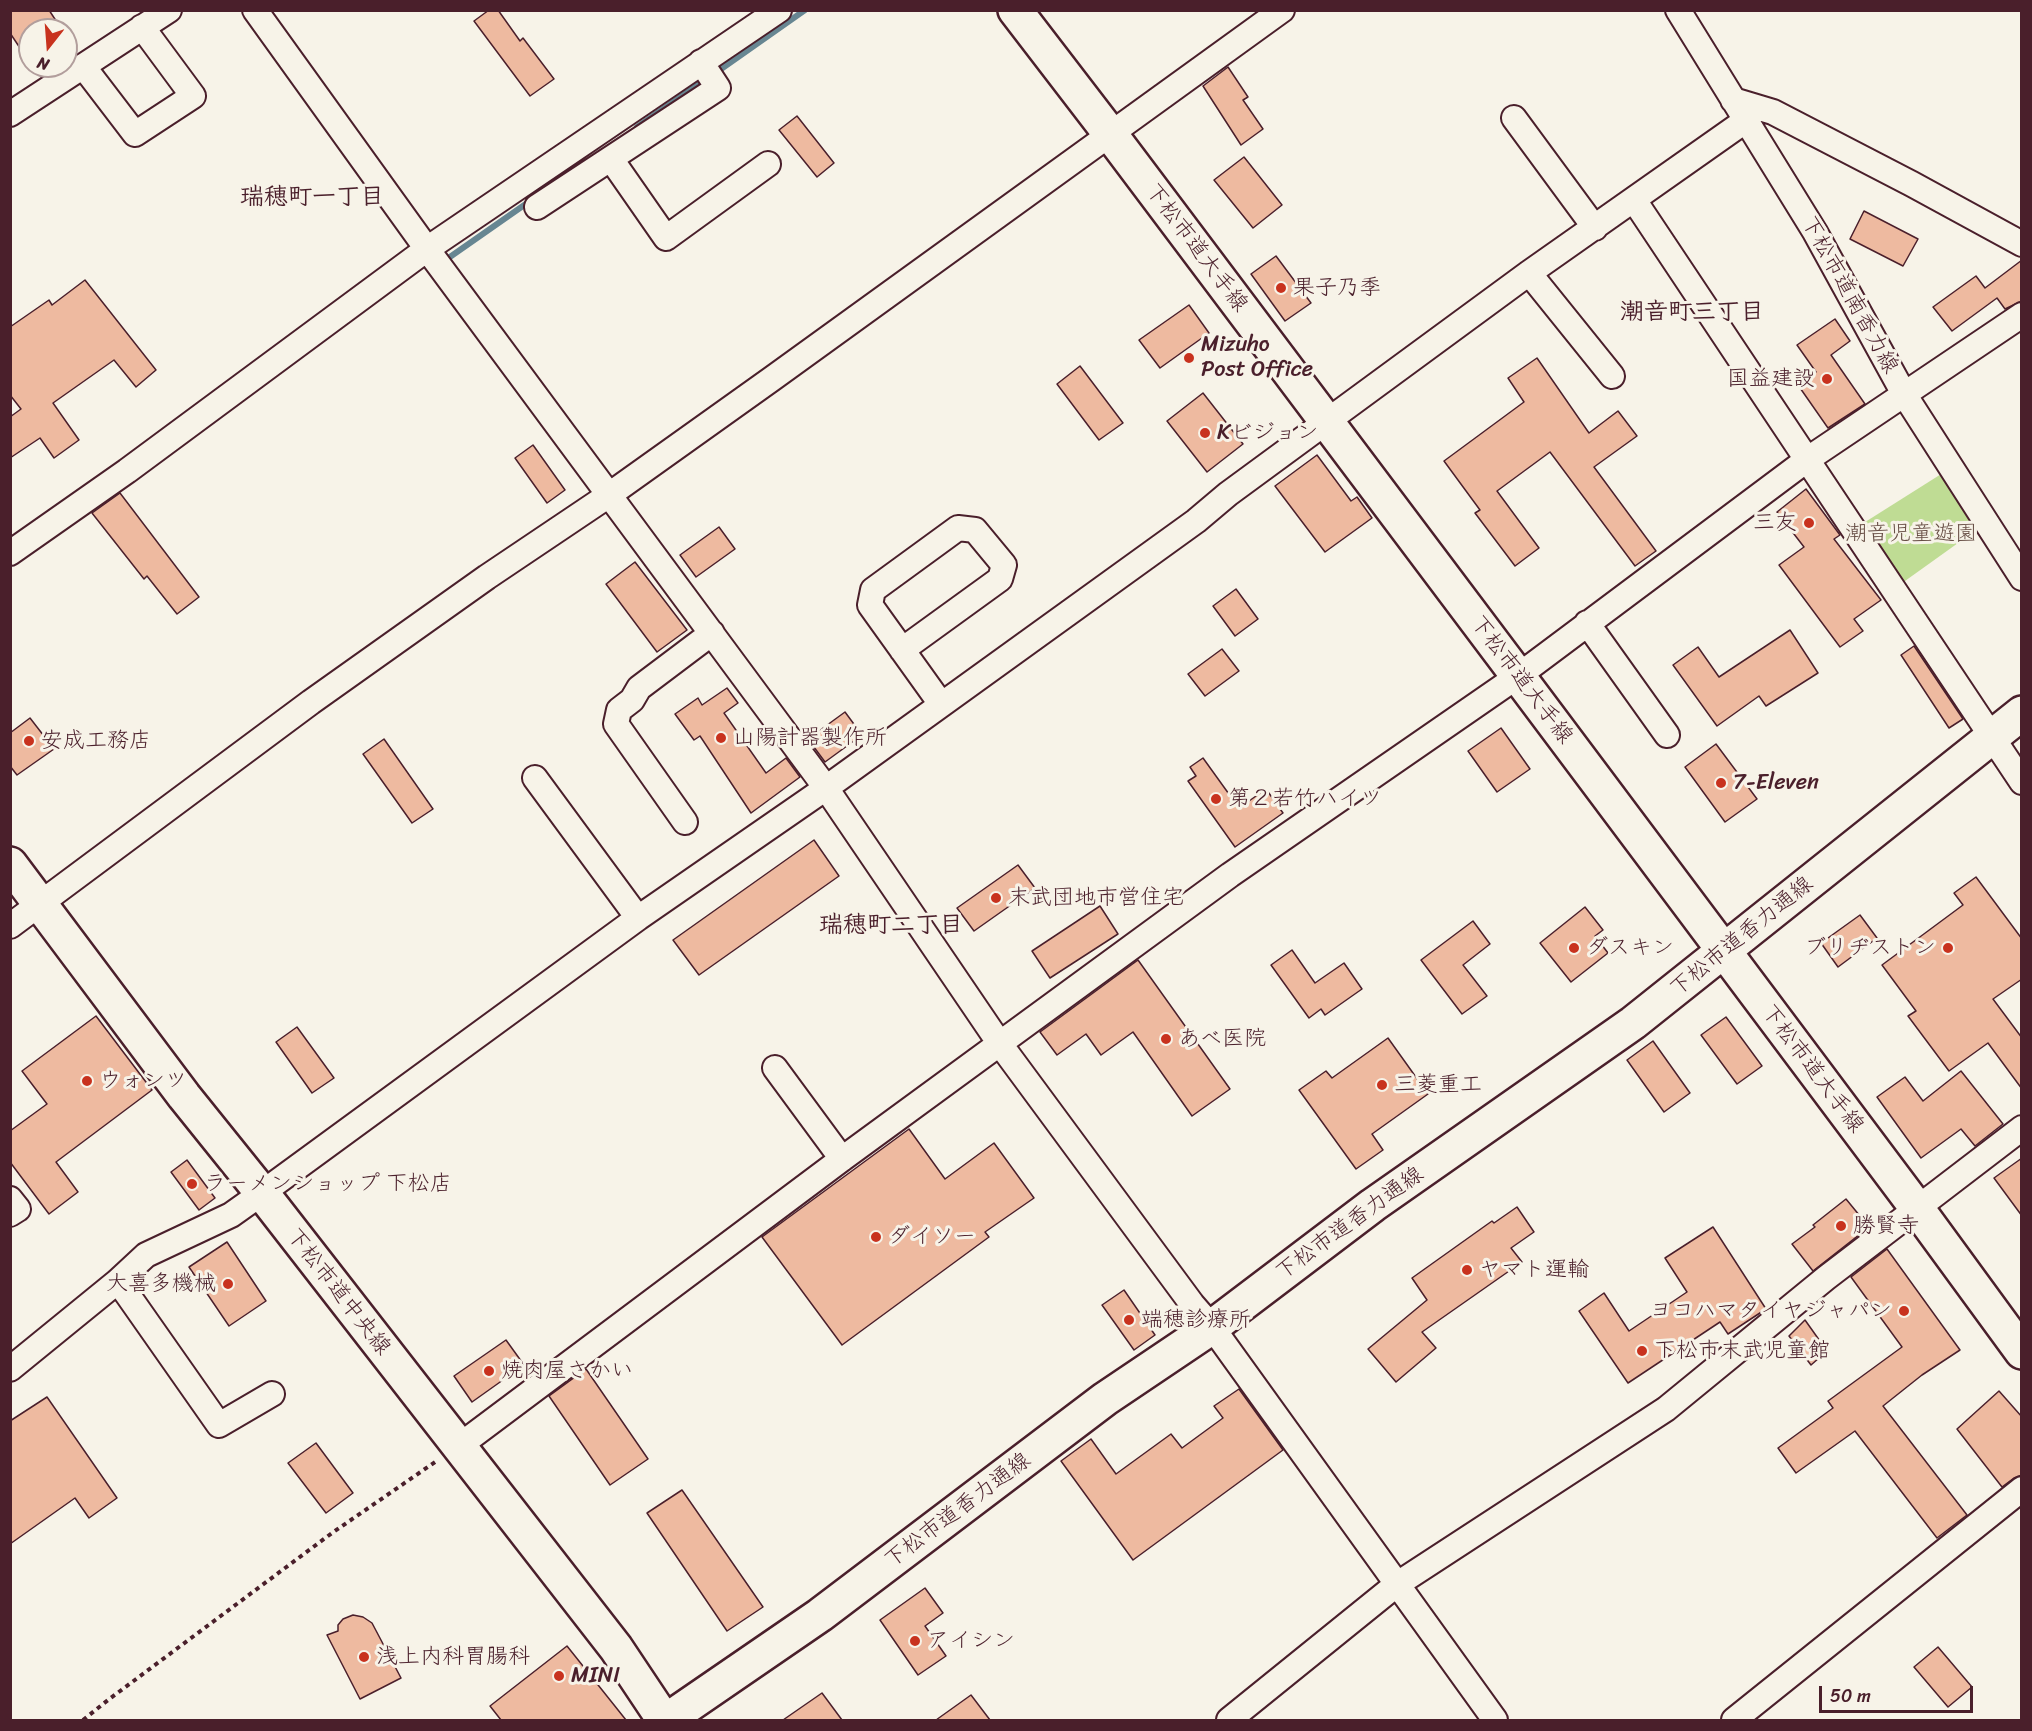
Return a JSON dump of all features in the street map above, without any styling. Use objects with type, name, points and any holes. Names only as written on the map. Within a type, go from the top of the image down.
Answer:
[{"type":"street","points":[[10,114],[169,10]]},
{"type":"street","points":[[255,10],[427,249],[826,788],[1000,1044],[1192,1304],[1212,1327],[1495,1720]]},
{"type":"street","points":[[10,553],[127,471],[427,249],[778,10]]},
{"type":"street","name":"下松市道大手線","points":[[1016,10],[1916,1207],[2022,1353]]},
{"type":"street","points":[[10,926],[320,696],[487,577],[609,495],[1112,135],[1282,10]]},
{"type":"street","name":"下松市道南香力線","points":[[1678,10],[1815,232],[1904,394],[2022,578]]},
{"type":"street","points":[[83,66],[135,134],[193,96],[142,27]]},
{"type":"street","points":[[537,207],[718,88],[701,62]]},
{"type":"street","points":[[13,1362],[118,1281],[146,1255],[231,1215],[638,918],[826,788],[1196,521],[1228,494],[1529,273],[1634,200],[1739,110],[1773,112],[2022,244]]},
{"type":"street","points":[[1514,118],[1595,228]]},
{"type":"street","points":[[611,159],[666,237],[768,164]]},
{"type":"street","points":[[1634,200],[1808,459],[1990,738],[2022,782]]},
{"type":"street","points":[[1529,273],[1612,376]]},
{"type":"street","points":[[459,1446],[842,1159],[1230,875],[1518,676],[1808,459],[1904,394],[2018,325]]},
{"type":"street","points":[[902,650],[1000,579],[1004,566],[975,530],[958,528],[873,590],[870,605],[902,650],[941,704]]},
{"type":"street","points":[[1587,623],[1667,735]]},
{"type":"street","points":[[685,822],[616,724],[619,710],[632,699],[639,688],[712,633]]},
{"type":"street","name":"下松市道香力通線","points":[[665,1720],[820,1615],[1105,1399],[1212,1327],[1373,1205],[1633,1023],[2022,713]]},
{"type":"street","points":[[536,778],[638,918]]},
{"type":"street","name":"下松市道中央線","points":[[10,864],[184,1096],[616,1648],[665,1720]]},
{"type":"street","points":[[775,1068],[842,1159]]},
{"type":"street","points":[[1229,1720],[1396,1585],[1666,1409],[1916,1207],[2022,1128]]},
{"type":"street","points":[[10,1199],[18,1209],[10,1214]]},
{"type":"street","points":[[118,1281],[219,1425],[272,1394]]},
{"type":"street","points":[[1734,1720],[2022,1489]]},
{"type":"path","points":[[83,1720],[332,1533],[459,1446]]},
{"type":"green space","name":"潮音児童遊園","points":[[1946,471],[1979,528],[1898,586],[1862,524]]},
{"type":"building","points":[[10,10],[49,10],[54,18],[18,18],[18,45],[10,33]]},
{"type":"building","points":[[489,10],[498,10],[520,41],[523,38],[554,79],[530,96],[474,21]]},
{"type":"building","points":[[1228,67],[1248,97],[1243,100],[1263,129],[1241,145],[1203,86]]},
{"type":"building","points":[[797,116],[834,163],[817,177],[779,130]]},
{"type":"building","points":[[1244,157],[1282,205],[1253,228],[1214,180]]},
{"type":"building","points":[[1864,211],[1918,239],[1903,266],[1850,239]]},
{"type":"building","name":"果子乃季","points":[[1276,256],[1311,303],[1285,321],[1251,274]]},
{"type":"building","points":[[2022,260],[2022,301],[2005,309],[1997,298],[1952,331],[1933,307],[1976,276],[1985,288]]},
{"type":"building","points":[[85,280],[156,370],[136,387],[114,360],[53,403],[79,440],[54,458],[40,438],[10,458],[10,417],[21,409],[10,395],[10,327],[49,300],[52,305]]},
{"type":"building","points":[[1189,305],[1209,333],[1160,368],[1139,340]]},
{"type":"building","name":"国益建設","points":[[1835,319],[1850,341],[1831,355],[1865,404],[1828,428],[1798,385],[1816,372],[1797,345]]},
{"type":"building","points":[[1537,358],[1589,433],[1618,411],[1637,436],[1594,467],[1656,551],[1635,566],[1550,452],[1497,491],[1539,548],[1515,566],[1475,513],[1480,510],[1444,461],[1524,402],[1508,378]]},
{"type":"building","points":[[1080,366],[1123,423],[1099,440],[1057,384]]},
{"type":"building","name":"Kビジョン","points":[[1203,393],[1243,444],[1207,472],[1167,421]]},
{"type":"building","points":[[533,445],[565,490],[547,503],[515,458]]},
{"type":"building","points":[[1317,455],[1351,501],[1357,497],[1372,518],[1325,552],[1275,486]]},
{"type":"building","points":[[1806,489],[1840,535],[1834,539],[1881,600],[1854,619],[1863,631],[1840,647],[1779,565],[1804,547],[1777,512]]},
{"type":"building","points":[[120,493],[199,597],[177,614],[147,576],[144,579],[92,513]]},
{"type":"building","points":[[719,527],[735,549],[696,577],[680,555]]},
{"type":"building","points":[[635,562],[687,630],[657,652],[606,584]]},
{"type":"building","points":[[1236,589],[1258,619],[1235,636],[1213,606]]},
{"type":"building","points":[[1790,630],[1818,673],[1766,706],[1759,696],[1717,726],[1673,665],[1698,647],[1719,677]]},
{"type":"building","points":[[1914,646],[1963,719],[1949,728],[1901,655]]},
{"type":"building","points":[[1222,649],[1239,671],[1205,696],[1188,674]]},
{"type":"building","name":"山陽計器製作所","points":[[727,688],[738,703],[724,713],[766,773],[786,758],[800,777],[751,813],[700,736],[694,740],[675,714],[698,698],[702,705]]},
{"type":"building","points":[[845,712],[862,735],[825,762],[808,739]]},
{"type":"building","name":"安成工務店","points":[[30,718],[54,749],[17,775],[10,766],[10,733]]},
{"type":"building","points":[[1501,728],[1530,769],[1497,792],[1468,751]]},
{"type":"building","points":[[384,739],[433,809],[412,823],[363,754]]},
{"type":"building","name":"7-Eleven","points":[[1716,744],[1757,799],[1725,822],[1685,767]]},
{"type":"building","name":"第２若竹ハイツ","points":[[1203,758],[1239,808],[1266,789],[1283,813],[1235,847],[1188,781],[1196,776],[1190,767]]},
{"type":"building","points":[[814,840],[839,876],[699,975],[673,940]]},
{"type":"building","name":"末武団地市営住宅","points":[[1018,865],[1035,888],[974,931],[957,908]]},
{"type":"building","points":[[1976,877],[2022,939],[2022,979],[1993,999],[2022,1038],[2022,1089],[1988,1043],[1949,1071],[1908,1016],[1916,1011],[1882,965],[1963,905],[1954,893]]},
{"type":"building","points":[[1100,906],[1118,934],[1050,978],[1032,951]]},
{"type":"building","name":"ダスキン","points":[[1585,907],[1603,930],[1595,936],[1608,953],[1571,982],[1540,943]]},
{"type":"building","points":[[1860,915],[1877,938],[1838,967],[1821,943]]},
{"type":"building","points":[[1473,921],[1490,944],[1463,965],[1487,996],[1462,1014],[1421,960]]},
{"type":"building","points":[[1292,950],[1315,983],[1344,963],[1362,989],[1325,1015],[1321,1009],[1309,1018],[1271,965]]},
{"type":"building","name":"あべ医院","points":[[1138,960],[1230,1089],[1192,1116],[1133,1032],[1101,1055],[1086,1034],[1057,1055],[1040,1032]]},
{"type":"building","name":"ウォンツ","points":[[96,1016],[152,1090],[56,1162],[78,1192],[49,1214],[10,1162],[10,1131],[47,1104],[22,1071]]},
{"type":"building","points":[[1726,1017],[1762,1066],[1737,1084],[1701,1035]]},
{"type":"building","points":[[297,1027],[334,1078],[312,1093],[276,1042]]},
{"type":"building","points":[[1388,1038],[1428,1094],[1372,1134],[1383,1150],[1356,1169],[1299,1090],[1326,1071],[1332,1078]]},
{"type":"building","points":[[1653,1041],[1690,1093],[1664,1112],[1627,1060]]},
{"type":"building","points":[[1961,1071],[2003,1124],[1975,1146],[1961,1129],[1921,1158],[1877,1097],[1905,1077],[1923,1101]]},
{"type":"building","name":"ダイソー","points":[[909,1129],[945,1179],[994,1143],[1034,1198],[985,1232],[989,1237],[842,1345],[762,1237]]},
{"type":"building","points":[[2022,1158],[2022,1216],[1994,1178]]},
{"type":"building","name":"ラーメンショップ 下松店","points":[[187,1160],[215,1198],[199,1210],[171,1172]]},
{"type":"building","points":[[1846,1199],[1869,1227],[1813,1271],[1792,1244]]},
{"type":"building","name":"ヤマト運輸","points":[[1517,1207],[1534,1232],[1511,1248],[1522,1262],[1422,1332],[1436,1348],[1396,1382],[1368,1349],[1427,1300],[1412,1278],[1492,1221],[1494,1223]]},
{"type":"building","points":[[1713,1227],[1766,1309],[1728,1334],[1720,1322],[1628,1383],[1579,1311],[1604,1293],[1629,1331],[1687,1292],[1665,1258]]},
{"type":"building","name":"大喜多機械","points":[[227,1242],[266,1301],[229,1326],[189,1267]]},
{"type":"building","points":[[1887,1249],[1960,1350],[1922,1375],[1883,1406],[1967,1515],[1937,1538],[1855,1431],[1796,1473],[1778,1448],[1833,1408],[1828,1401],[1902,1347],[1851,1277]]},
{"type":"building","name":"端穂診療所","points":[[1124,1290],[1155,1335],[1134,1350],[1102,1305]]},
{"type":"building","points":[[1805,1320],[1827,1351],[1811,1365],[1789,1336]]},
{"type":"building","name":"焼肉屋さかい","points":[[506,1340],[524,1365],[472,1402],[454,1376]]},
{"type":"building","points":[[586,1369],[648,1459],[610,1485],[549,1396]]},
{"type":"building","points":[[1239,1389],[1283,1450],[1133,1560],[1061,1461],[1091,1439],[1116,1474],[1171,1434],[1182,1448],[1223,1418],[1214,1406]]},
{"type":"building","points":[[1999,1391],[2022,1417],[2022,1475],[2002,1487],[1957,1429]]},
{"type":"building","points":[[47,1397],[117,1498],[89,1518],[75,1498],[10,1544],[10,1421]]},
{"type":"building","points":[[316,1443],[353,1493],[326,1513],[288,1463]]},
{"type":"building","points":[[682,1490],[763,1607],[727,1631],[647,1513]]},
{"type":"building","name":"アイシン","points":[[925,1588],[943,1613],[925,1626],[946,1656],[918,1675],[880,1620]]},
{"type":"building","name":"浅上内科胃腸科","points":[[353,1615],[363,1617],[372,1623],[401,1678],[360,1699],[327,1635],[338,1631],[338,1625],[343,1619]]},
{"type":"building","name":"MINI","points":[[567,1646],[626,1720],[501,1720],[490,1706]]},
{"type":"building","points":[[1938,1647],[1972,1687],[1948,1707],[1914,1667]]},
{"type":"building","points":[[822,1693],[842,1720],[783,1720]]},
{"type":"building","points":[[971,1695],[990,1720],[936,1720]]},
{"type":"waterway","points":[[714,74],[805,10]]},
{"type":"waterway","points":[[637,127],[705,80]]},
{"type":"waterway","points":[[447,259],[530,201]]},
{"type":"place","name":"果子乃季","points":[[1281,288]]},
{"type":"place","name":"Mizuho Post Office","points":[[1189,358]]},
{"type":"place","name":"国益建設","points":[[1827,379]]},
{"type":"place","name":"Kビジョン","points":[[1205,433]]},
{"type":"place","name":"三友","points":[[1809,523]]},
{"type":"place","name":"山陽計器製作所","points":[[721,738]]},
{"type":"place","name":"安成工務店","points":[[29,741]]},
{"type":"place","name":"7-Eleven","points":[[1721,783]]},
{"type":"place","name":"第２若竹ハイツ","points":[[1216,799]]},
{"type":"place","name":"末武団地市営住宅","points":[[996,898]]},
{"type":"place","name":"ダスキン","points":[[1574,948]]},
{"type":"place","name":"ブリヂストン","points":[[1948,948]]},
{"type":"place","name":"あべ医院","points":[[1166,1039]]},
{"type":"place","name":"ウォンツ","points":[[87,1081]]},
{"type":"place","name":"三菱重工","points":[[1382,1085]]},
{"type":"place","name":"ラーメンショップ 下松店","points":[[192,1184]]},
{"type":"place","name":"勝賢寺","points":[[1841,1226]]},
{"type":"place","name":"ダイソー","points":[[876,1237]]},
{"type":"place","name":"ヤマト運輸","points":[[1467,1270]]},
{"type":"place","name":"大喜多機械","points":[[228,1284]]},
{"type":"place","name":"ヨコハマタイヤジャパン","points":[[1904,1311]]},
{"type":"place","name":"端穂診療所","points":[[1129,1320]]},
{"type":"place","name":"下松市末武児童館","points":[[1642,1351]]},
{"type":"place","name":"焼肉屋さかい","points":[[489,1371]]},
{"type":"place","name":"アイシン","points":[[915,1641]]},
{"type":"place","name":"浅上内科胃腸科","points":[[364,1657]]},
{"type":"place","name":"MINI","points":[[559,1676]]},
{"type":"district","name":"瑞穂町一丁目","points":[[312,198]]},
{"type":"district","name":"潮音町三丁目","points":[[1692,313]]},
{"type":"district","name":"瑞穂町二丁目","points":[[891,926]]}]
